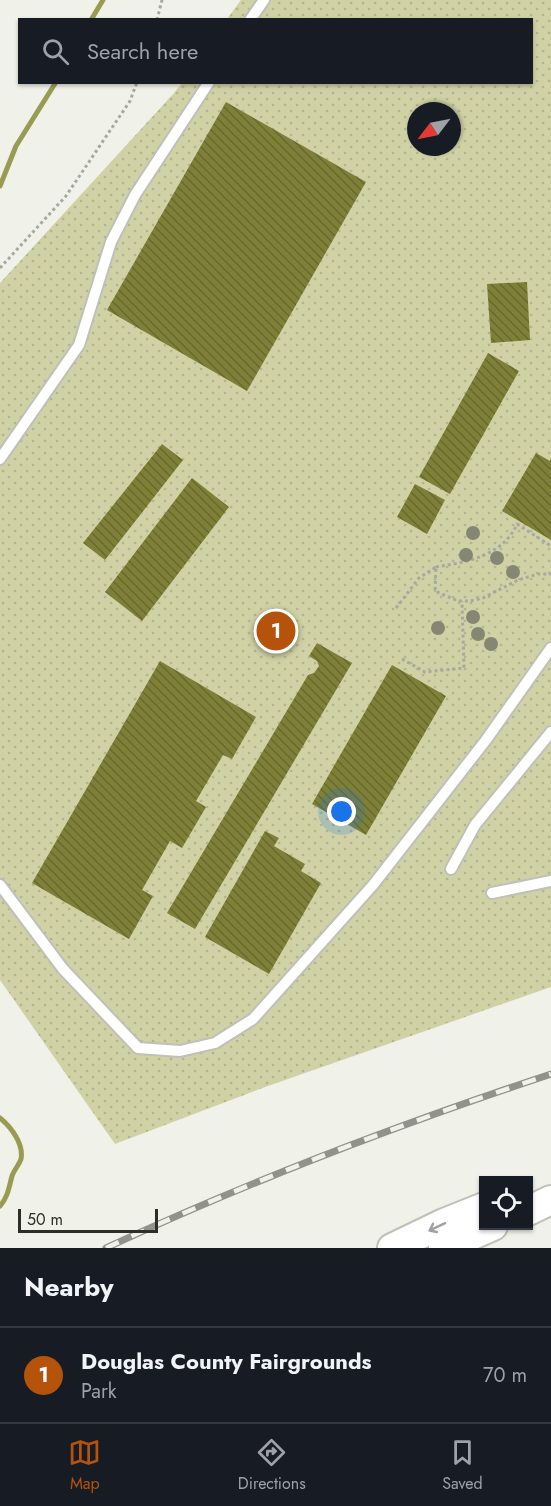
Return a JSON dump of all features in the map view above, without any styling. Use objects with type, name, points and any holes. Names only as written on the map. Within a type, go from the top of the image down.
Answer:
[{"type":"street","points":[[533,1198],[551,1199]]},
{"type":"street","points":[[533,1208],[551,1199]]},
{"type":"street","points":[[392,1248],[444,1223],[479,1210]]},
{"type":"street","points":[[443,1248],[484,1230]]},
{"type":"lane","points":[[251,18],[264,0]]},
{"type":"lane","points":[[0,459],[79,345],[111,242],[135,195],[208,84]]},
{"type":"lane","points":[[0,885],[63,969],[138,1048],[180,1051],[215,1043],[253,1019],[373,885],[480,749],[551,648]]},
{"type":"lane","points":[[450,869],[475,825],[551,732]]},
{"type":"lane","points":[[492,893],[551,881]]},
{"type":"path","points":[[158,18],[162,0]]},
{"type":"path","points":[[0,268],[66,196],[130,101],[136,84]]},
{"type":"path","points":[[396,608],[419,578],[436,567],[462,564],[482,556],[506,542],[517,524],[551,546]]},
{"type":"path","points":[[436,567],[435,591],[462,601],[483,598],[518,580],[538,574],[551,574]]},
{"type":"path","points":[[402,659],[425,672],[464,668],[462,601]]},
{"type":"green space","points":[[241,0],[551,0],[551,987],[265,1087],[115,1144],[0,980],[0,283],[181,84],[533,84],[533,18],[228,18]]},
{"type":"building","points":[[226,102],[366,182],[247,391],[107,310]]},
{"type":"building","points":[[527,282],[530,340],[491,343],[487,284]]},
{"type":"building","points":[[488,353],[519,371],[450,494],[419,477]]},
{"type":"building","points":[[162,444],[183,460],[105,560],[83,543]]},
{"type":"building","points":[[536,453],[550,461],[551,458],[551,540],[502,511]]},
{"type":"building","points":[[192,478],[229,507],[142,621],[105,592]]},
{"type":"building","points":[[415,484],[445,500],[427,534],[397,517]]},
{"type":"building","points":[[317,643],[352,663],[195,929],[167,913],[308,675],[314,673],[319,666],[317,661],[309,656]]},
{"type":"building","points":[[160,661],[256,717],[232,759],[223,755],[196,801],[206,807],[182,848],[170,841],[142,890],[153,896],[129,939],[32,883]]},
{"type":"building","points":[[392,665],[446,696],[366,835],[312,804]]},
{"type":"building","points":[[265,831],[279,838],[274,846],[305,864],[301,871],[321,883],[269,974],[205,937]]},
{"type":"waterway","points":[[92,18],[103,0]]},
{"type":"waterway","points":[[0,186],[16,146],[55,84]]},
{"type":"waterway","points":[[0,1118],[16,1136],[21,1148],[21,1159],[12,1176],[7,1195],[0,1206]]},
{"type":"railway","points":[[106,1248],[160,1223],[326,1155],[551,1074]]},
{"type":"place","name":"Douglas County Fairgrounds","points":[[276,631]]}]
